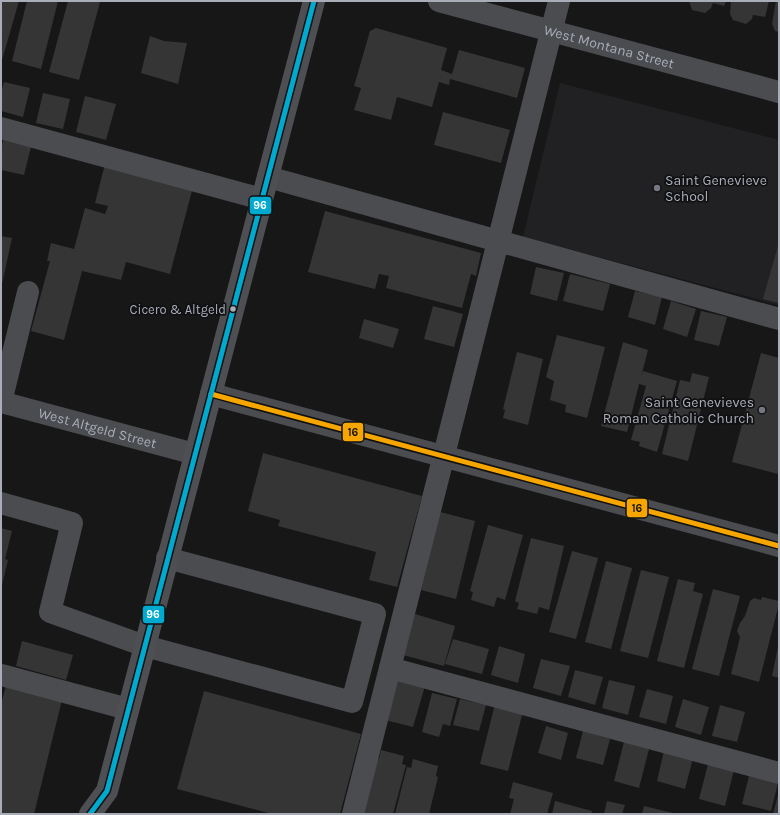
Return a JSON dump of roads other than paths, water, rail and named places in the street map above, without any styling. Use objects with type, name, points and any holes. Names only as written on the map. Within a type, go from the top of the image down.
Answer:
[{"type":"main road","points":[[110,814],[107,791],[314,1]]},
{"type":"main road","points":[[90,814],[107,791]]},
{"type":"street","name":"West Montana Street","points":[[439,1],[779,92]]},
{"type":"street","points":[[352,814],[559,1]]},
{"type":"street","points":[[1,128],[262,199]]},
{"type":"street","points":[[268,177],[779,319]]},
{"type":"street","points":[[1,402],[28,292]]},
{"type":"street","points":[[211,394],[779,546]]},
{"type":"street","name":"West Altgeld Street","points":[[1,402],[195,454]]},
{"type":"street","points":[[1,503],[72,523],[50,612],[145,646],[352,702],[375,614],[168,558]]},
{"type":"street","points":[[390,668],[779,773]]},
{"type":"street","points":[[1,674],[128,709]]},
{"type":"place","name":"Saint Genevieve School","points":[[657,188]]},
{"type":"place","name":"Cicero & Altgeld","points":[[233,309]]},
{"type":"place","name":"Saint Genevieves Roman Catholic Church","points":[[762,410]]}]
